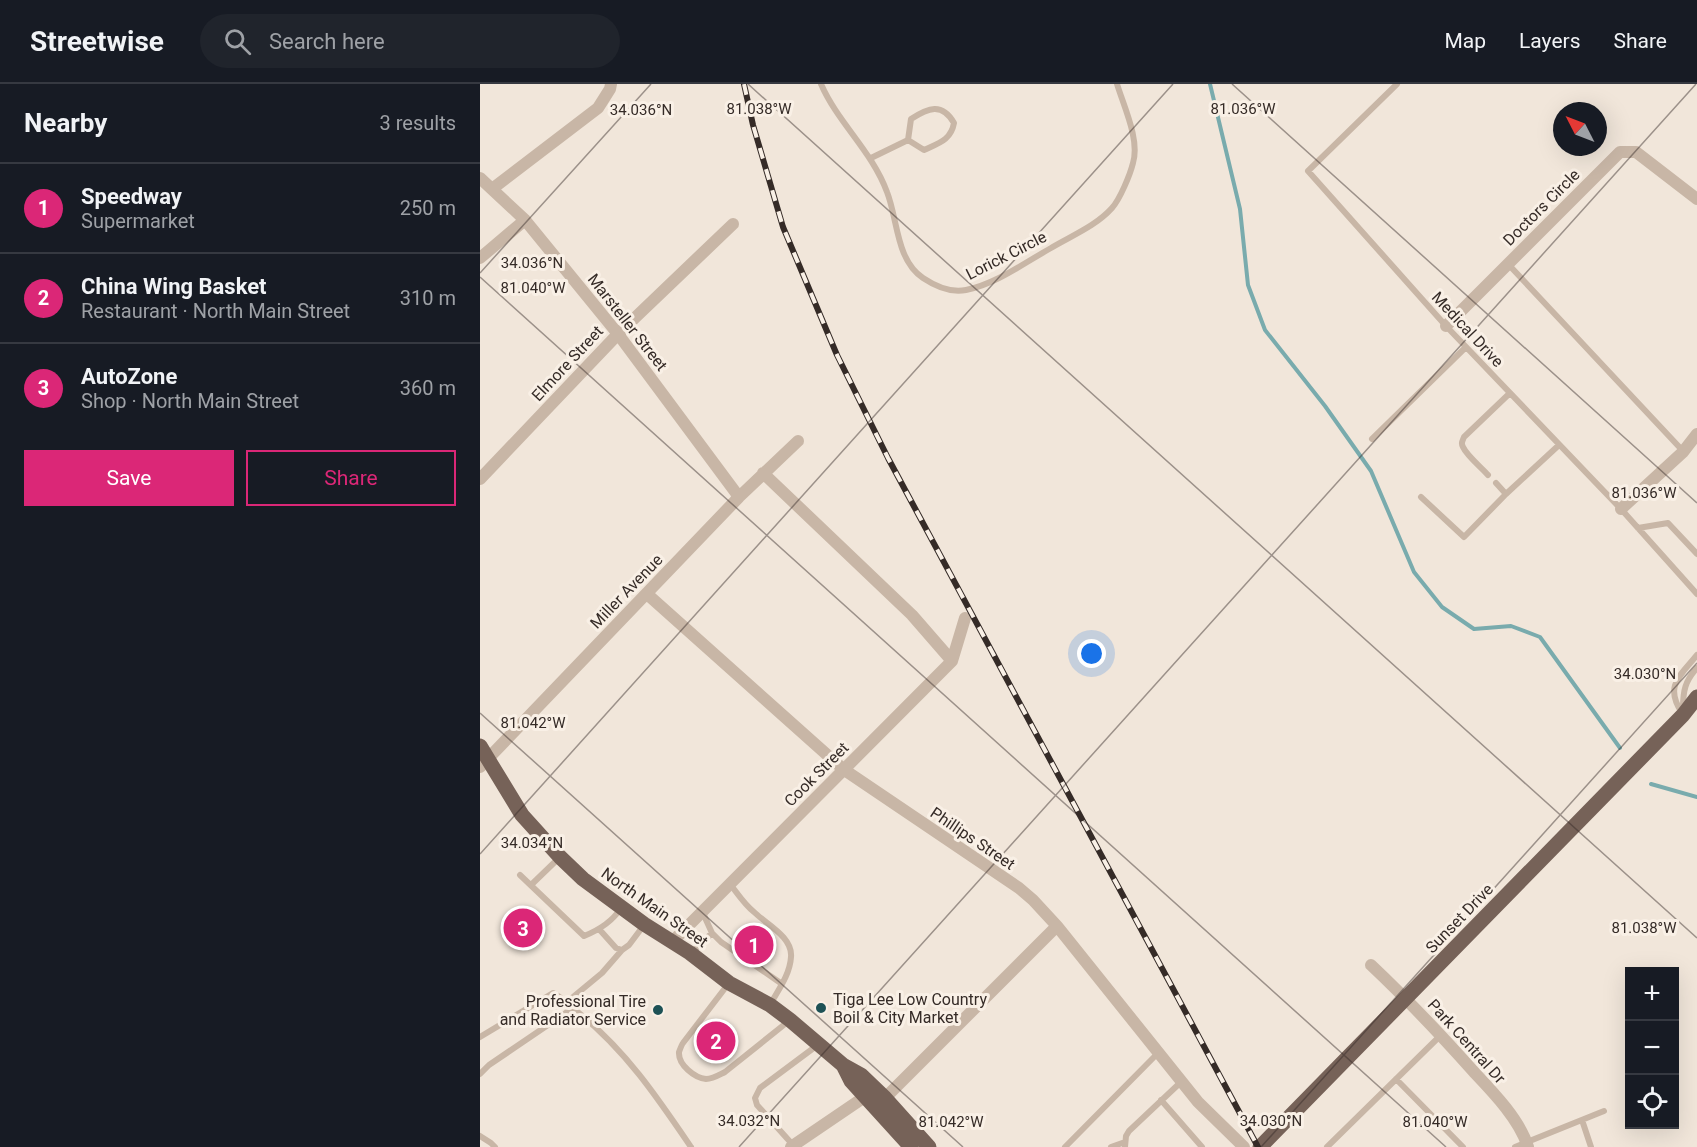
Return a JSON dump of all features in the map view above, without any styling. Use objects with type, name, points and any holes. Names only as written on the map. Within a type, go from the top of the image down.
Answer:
[{"type":"main road","name":"Sunset Drive","points":[[1260,1147],[1683,715],[1697,698]]},
{"type":"main road","name":"Sunset Drive","points":[[1683,715],[1697,705]]},
{"type":"main road","name":"North Main Street","points":[[483,757],[522,815],[583,879],[729,982],[770,1005],[790,1020],[843,1065],[861,1075],[929,1147]]},
{"type":"main road","name":"North Main Street","points":[[843,1065],[851,1081],[910,1147]]},
{"type":"street","points":[[484,183],[598,108],[611,84]]},
{"type":"street","name":"Doctors Circle","points":[[1446,326],[1620,152],[1636,152],[1697,200]]},
{"type":"street","name":"Marsteller Street","points":[[484,183],[525,220],[618,334],[739,497]]},
{"type":"street","points":[[480,258],[525,220]]},
{"type":"street","name":"Elmore Street","points":[[480,479],[618,334],[734,224]]},
{"type":"street","points":[[1621,509],[1683,452],[1697,434]]},
{"type":"street","name":"Miller Avenue","points":[[483,757],[647,594],[739,497],[798,441]]},
{"type":"street","points":[[763,473],[912,615],[952,662]]},
{"type":"street","name":"Phillips Street","points":[[647,594],[843,769],[1033,900],[1057,926],[1198,1102],[1244,1147]]},
{"type":"street","name":"Cook Street","points":[[672,942],[952,662],[965,618]]},
{"type":"street","points":[[885,1098],[1057,926]]},
{"type":"street","name":"Park Central Dr","points":[[1371,964],[1406,998],[1487,1086],[1513,1118],[1523,1146]]},
{"type":"street","points":[[792,1146],[866,1096]]},
{"type":"lane","name":"Lorick Circle","points":[[820,84],[871,158],[887,192],[907,261],[921,277],[940,288],[963,291],[987,283],[1010,271],[1095,223],[1112,207],[1133,163],[1136,146],[1117,84]]},
{"type":"lane","name":"Medical Drive","points":[[1397,84],[1308,171],[1446,326],[1621,509],[1697,594]]},
{"type":"lane","points":[[942,109],[949,114],[954,123],[952,132],[947,137],[924,150],[908,140],[911,120],[924,111],[942,109]]},
{"type":"lane","points":[[871,158],[908,140]]},
{"type":"lane","points":[[1508,264],[1683,452]]},
{"type":"lane","points":[[1372,439],[1466,347]]},
{"type":"lane","points":[[1488,476],[1462,446],[1464,437],[1509,393]]},
{"type":"lane","points":[[1421,497],[1464,537],[1559,445]]},
{"type":"lane","points":[[1496,483],[1506,494]]},
{"type":"lane","points":[[1638,528],[1668,523],[1697,554]]},
{"type":"lane","points":[[1683,715],[1675,702],[1673,693],[1676,681],[1697,655]]},
{"type":"lane","points":[[1683,715],[1683,690],[1691,674],[1697,668]]},
{"type":"lane","points":[[531,885],[560,857]]},
{"type":"lane","points":[[520,875],[584,936],[599,929],[622,907]]},
{"type":"lane","points":[[730,883],[743,902],[787,942],[792,955],[788,971],[770,1005]]},
{"type":"lane","points":[[702,911],[712,933],[721,942],[782,984]]},
{"type":"lane","points":[[567,1002],[602,974],[629,945],[644,924]]},
{"type":"lane","points":[[599,929],[616,948],[622,951]]},
{"type":"lane","points":[[690,953],[712,933]]},
{"type":"lane","points":[[729,982],[683,1043],[679,1052],[686,1068],[698,1076],[706,1079],[715,1078],[725,1072],[790,1020]]},
{"type":"lane","points":[[480,1037],[553,993],[561,997],[626,1057],[691,1147]]},
{"type":"lane","points":[[480,1074],[489,1065],[573,1008]]},
{"type":"lane","points":[[1327,1147],[1441,1035]]},
{"type":"lane","points":[[792,1146],[757,1105],[755,1098],[760,1088],[820,1044]]},
{"type":"lane","points":[[1065,1147],[1158,1052]]},
{"type":"lane","points":[[1396,1079],[1463,1147]]},
{"type":"lane","points":[[1111,1147],[1125,1145],[1129,1131],[1182,1081]]},
{"type":"lane","points":[[1161,1100],[1202,1147]]},
{"type":"lane","points":[[1523,1146],[1604,1111]]},
{"type":"lane","points":[[1582,1120],[1591,1147]]},
{"type":"lane","points":[[480,1136],[495,1147]]},
{"type":"waterway","points":[[1210,84],[1240,209],[1248,285],[1265,330],[1325,406],[1371,471],[1414,572],[1442,607],[1474,629],[1511,626],[1540,637],[1620,748]]},
{"type":"waterway","points":[[1651,784],[1697,797]]},
{"type":"railway","points":[[744,84],[753,125],[783,227],[837,355],[888,458],[1258,1147]]},
{"type":"place","name":"AutoZone","points":[[523,928]]},
{"type":"place","name":"Speedway","points":[[754,945]]},
{"type":"place","name":"Tiga Lee Low Country Boil & City Market","points":[[821,1008]]},
{"type":"place","name":"Professional Tire and Radiator Service","points":[[658,1010]]},
{"type":"place","name":"China Wing Basket","points":[[716,1041]]}]
